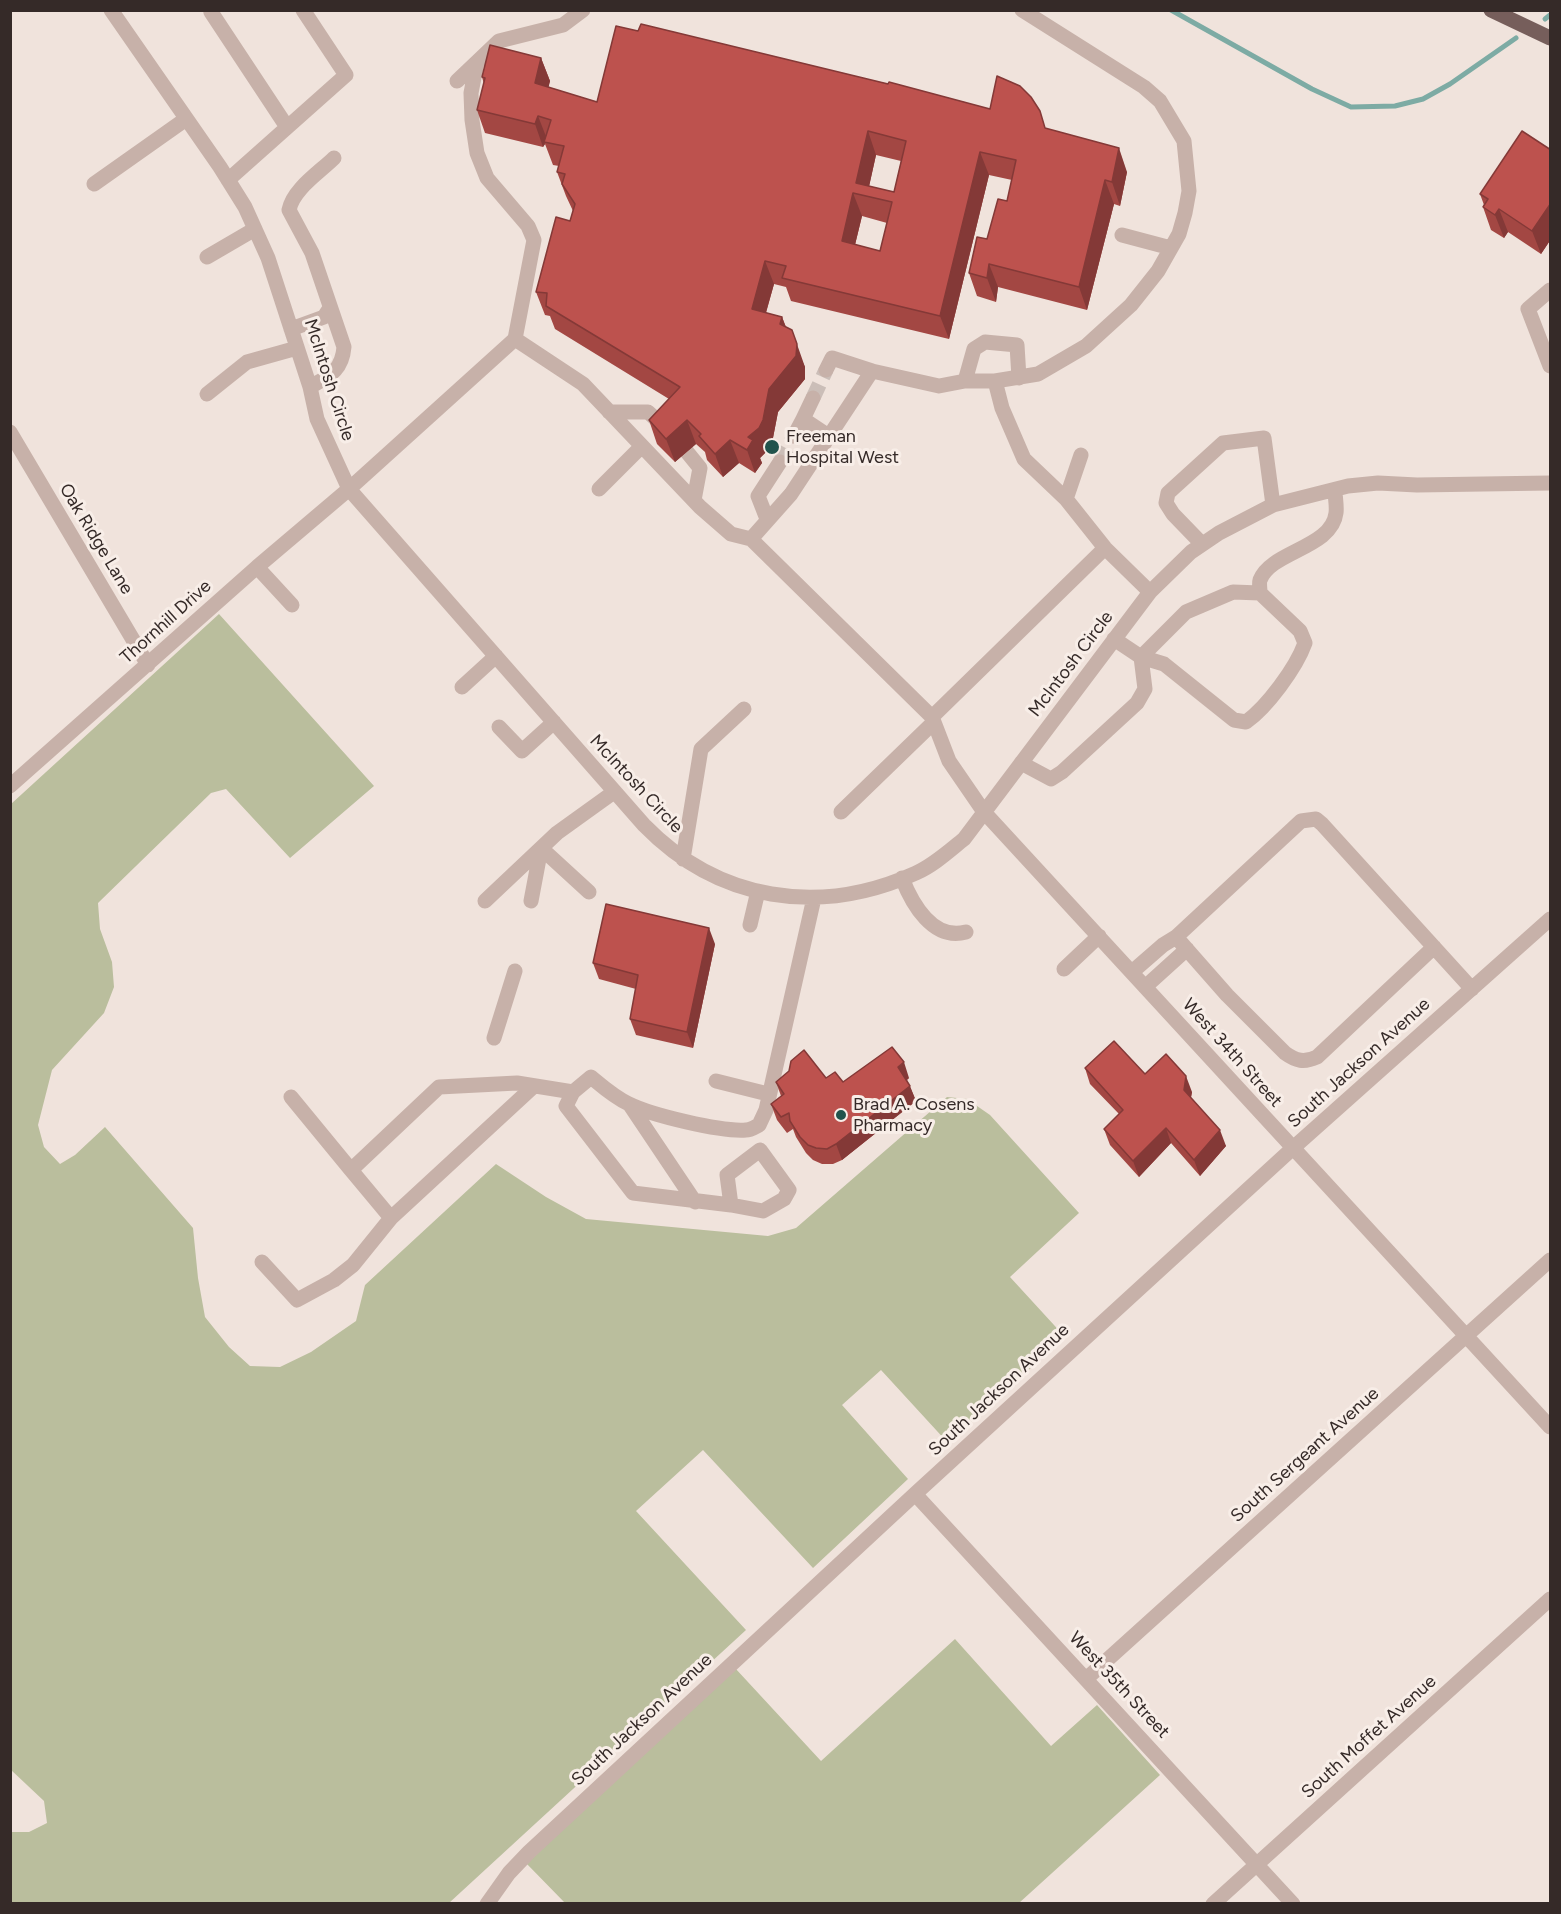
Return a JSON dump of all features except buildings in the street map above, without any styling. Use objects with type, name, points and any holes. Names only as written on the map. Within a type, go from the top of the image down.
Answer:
[{"type":"main road","points":[[1491,10],[1551,38]]},
{"type":"street","name":"McIntosh Circle","points":[[111,10],[245,207],[268,258],[310,387],[317,419],[349,489],[664,846],[694,867],[725,881],[758,891],[814,898],[858,892],[902,878],[917,872],[949,851],[964,838],[1150,592],[1168,573],[1218,532],[1273,506],[1335,490],[1378,483],[1417,485],[1551,483]]},
{"type":"street","points":[[213,10],[211,12],[287,127]]},
{"type":"street","points":[[228,180],[346,75],[303,10]]},
{"type":"street","points":[[457,81],[499,41],[563,25],[583,10]]},
{"type":"street","points":[[826,370],[832,358],[872,371],[939,386],[965,381],[995,381],[1038,374],[1086,346],[1131,305],[1158,271],[1179,234],[1189,191],[1184,141],[1160,101],[1144,87],[1022,10]]},
{"type":"street","points":[[477,62],[471,93],[477,153],[487,178],[528,226],[534,240],[514,339],[576,379],[694,500],[731,534],[751,539],[933,719]]},
{"type":"street","points":[[94,184],[186,119]]},
{"type":"street","points":[[310,387],[339,367],[344,347],[312,253],[289,210],[291,202],[299,192],[334,158]]},
{"type":"street","points":[[207,256],[255,230]]},
{"type":"street","points":[[1122,235],[1171,248]]},
{"type":"street","points":[[1551,290],[1528,309],[1551,366]]},
{"type":"street","points":[[291,329],[324,317],[330,308]]},
{"type":"street","name":"Thornhill Drive","points":[[10,786],[257,567],[349,489],[514,339]]},
{"type":"street","points":[[965,381],[974,349],[985,342],[1017,345],[1019,378]]},
{"type":"street","points":[[207,394],[247,362],[297,348]]},
{"type":"street","points":[[751,539],[791,495],[872,371]]},
{"type":"street","points":[[995,381],[1002,408],[1024,459],[1066,500],[1105,548],[1150,592]]},
{"type":"street","points":[[794,436],[813,398]]},
{"type":"street","points":[[609,412],[648,412],[670,432]]},
{"type":"street","points":[[803,419],[830,437]]},
{"type":"street","name":"Oak Ridge Lane","points":[[10,432],[148,664]]},
{"type":"street","points":[[1202,544],[1173,514],[1166,503],[1168,492],[1223,443],[1264,438],[1273,506]]},
{"type":"street","points":[[598,489],[642,446]]},
{"type":"street","points":[[687,452],[700,468],[694,500]]},
{"type":"street","points":[[1066,500],[1081,455]]},
{"type":"street","points":[[767,519],[758,496],[780,462]]},
{"type":"street","points":[[1260,593],[1260,581],[1267,569],[1305,547],[1328,530],[1336,515],[1335,490]]},
{"type":"street","points":[[841,812],[1105,548]]},
{"type":"street","points":[[257,567],[292,605]]},
{"type":"street","points":[[1114,639],[1141,657],[1164,664],[1234,720],[1246,722],[1258,713],[1300,658],[1305,643],[1300,631],[1260,593],[1233,592],[1186,612],[1141,657]]},
{"type":"street","points":[[462,687],[496,656]]},
{"type":"street","points":[[1021,763],[1051,779],[1062,772],[1137,703],[1145,689],[1141,657]]},
{"type":"street","points":[[683,859],[702,749],[744,709]]},
{"type":"street","name":"West 34th Street","points":[[933,719],[948,760],[984,812],[1551,1427]]},
{"type":"street","points":[[499,727],[522,751],[554,722]]},
{"type":"street","points":[[485,901],[580,815],[615,792]]},
{"type":"street","points":[[1132,972],[1163,945],[1176,937],[1301,821],[1316,819],[1472,989]]},
{"type":"street","points":[[541,848],[589,892]]},
{"type":"street","points":[[531,901],[541,848]]},
{"type":"street","points":[[902,878],[909,897],[933,926],[956,935],[966,932]]},
{"type":"street","points":[[750,925],[758,891]]},
{"type":"street","points":[[732,1205],[694,1202],[633,1192],[566,1106],[573,1092],[591,1077],[609,1093],[630,1105],[722,1128],[748,1130],[759,1125],[766,1110],[814,898]]},
{"type":"street","name":"South Jackson Avenue","points":[[487,1904],[509,1873],[529,1852],[915,1494],[1293,1148],[1551,919]]},
{"type":"street","points":[[1064,969],[1099,936]]},
{"type":"street","points":[[1176,937],[1227,995],[1284,1053],[1294,1060],[1302,1061],[1317,1057],[1434,947]]},
{"type":"street","points":[[1145,987],[1187,949]]},
{"type":"street","points":[[494,1038],[515,971]]},
{"type":"street","points":[[716,1081],[768,1094]]},
{"type":"street","points":[[351,1170],[439,1087],[517,1083],[573,1092]]},
{"type":"street","points":[[262,1262],[297,1300],[334,1280],[353,1265],[391,1218],[534,1086]]},
{"type":"street","points":[[291,1097],[391,1218]]},
{"type":"street","points":[[630,1105],[694,1202]]},
{"type":"street","name":"South Sergeant Avenue","points":[[1086,1679],[1551,1260]]},
{"type":"street","name":"West 35th Street","points":[[915,1494],[1293,1904]]},
{"type":"street","name":"South Moffet Avenue","points":[[1213,1904],[1551,1599]]},
{"type":"green space","points":[[219,614],[374,786],[290,858],[226,789],[211,793],[98,903],[100,929],[112,962],[114,987],[104,1013],[52,1070],[38,1125],[44,1147],[60,1164],[75,1155],[105,1127],[193,1228],[205,1317],[229,1347],[250,1366],[280,1367],[311,1352],[356,1321],[365,1285],[496,1164],[546,1197],[586,1219],[768,1236],[796,1228],[947,1097],[967,1099],[990,1115],[1079,1213],[1010,1277],[1065,1337],[948,1443],[881,1370],[842,1405],[908,1479],[813,1568],[703,1450],[636,1511],[746,1630],[449,1903],[11,1903],[11,1832],[29,1832],[47,1823],[44,1801],[10,1769],[11,804]]},
{"type":"green space","points":[[955,1639],[1051,1746],[1097,1705],[1160,1775],[1019,1903],[565,1903],[526,1863],[735,1668],[821,1761]]},
{"type":"waterway","points":[[1171,10],[1312,89],[1351,107],[1395,106],[1423,99],[1450,84],[1516,38]]},
{"type":"waterway","points":[[1545,19],[1550,15]]},
{"type":"tunnel","points":[[813,398],[826,370]]},
{"type":"tunnel","points":[[780,462],[794,436]]},
{"type":"place","name":"Freeman Hospital West","points":[[772,447]]},
{"type":"place","name":"Brad A. Cosens Pharmacy","points":[[841,1115]]}]
